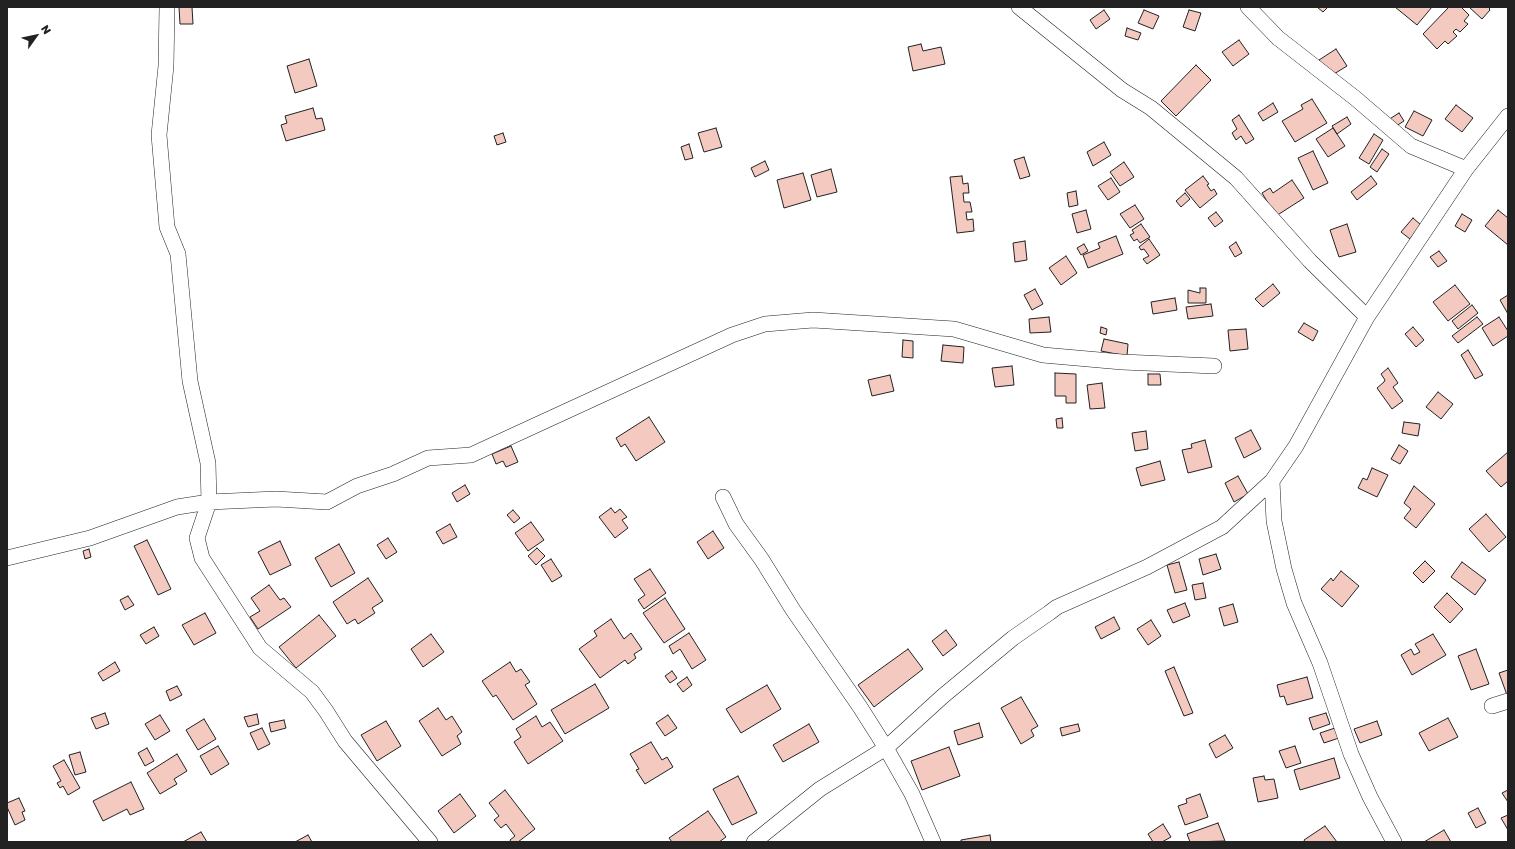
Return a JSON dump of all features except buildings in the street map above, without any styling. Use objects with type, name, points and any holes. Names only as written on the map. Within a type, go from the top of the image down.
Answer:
[{"type":"street","points":[[167,7],[166,66],[160,135],[167,227],[178,254],[190,381],[208,463],[209,502],[197,538],[202,558],[260,648],[303,683],[318,700],[345,741],[430,842]]},
{"type":"street","points":[[1019,7],[1122,90],[1151,108],[1236,178],[1310,261],[1367,317]]},
{"type":"street","points":[[1248,7],[1278,38],[1355,98],[1411,146],[1466,169]]},
{"type":"street","points":[[754,842],[820,789],[886,748],[943,696],[1007,643],[1057,607],[1147,567],[1222,527],[1272,481],[1296,446],[1367,317],[1466,169],[1508,116]]},
{"type":"street","points":[[7,558],[90,538],[177,507],[209,502],[276,499],[327,502],[357,486],[394,474],[428,458],[471,455],[732,335],[765,324],[813,320],[954,329],[1043,355],[1122,362],[1214,366]]},
{"type":"street","points":[[1272,481],[1274,521],[1284,569],[1294,603],[1320,663],[1351,754],[1370,797],[1394,842]]},
{"type":"street","points":[[723,497],[736,524],[762,560],[793,610],[886,748],[912,794],[933,842]]},
{"type":"street","points":[[1492,706],[1508,702]]}]
